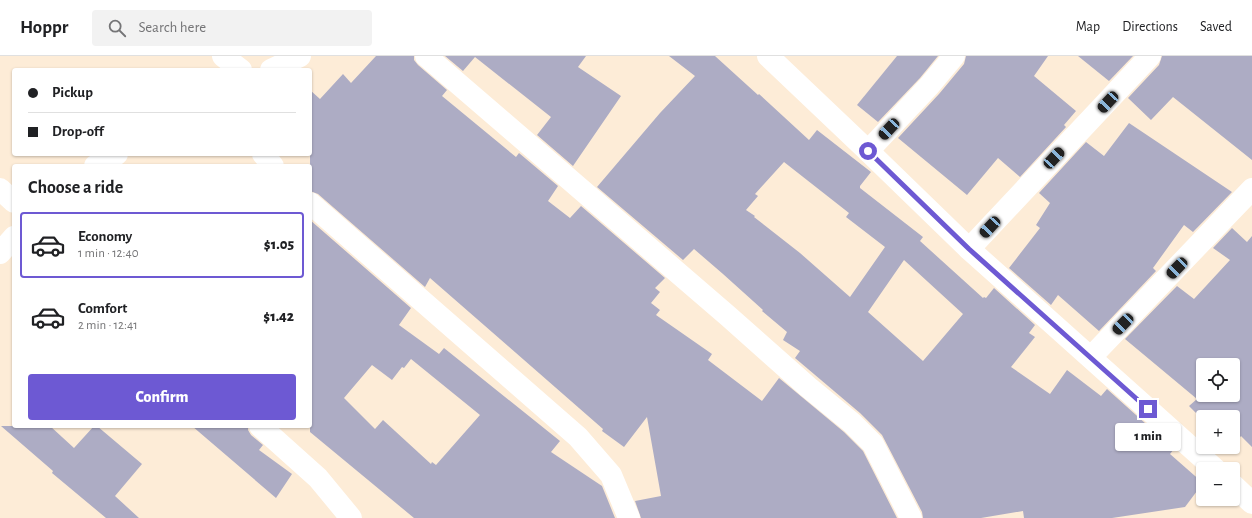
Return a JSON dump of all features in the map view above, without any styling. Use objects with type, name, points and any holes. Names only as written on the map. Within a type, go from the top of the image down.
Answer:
[{"type":"street","points":[[223,56],[238,68]]},
{"type":"street","points":[[275,68],[300,56]]},
{"type":"street","points":[[426,56],[728,316],[808,387],[852,423],[873,444],[911,518]]},
{"type":"street","points":[[768,56],[969,249],[1207,462]]},
{"type":"street","points":[[868,151],[929,86],[954,56]]},
{"type":"street","points":[[969,249],[1150,56]]},
{"type":"street","points":[[100,164],[114,156]]},
{"type":"street","points":[[265,156],[271,164]]},
{"type":"street","points":[[0,189],[12,200]]},
{"type":"street","points":[[1091,357],[1252,190]]},
{"type":"street","points":[[312,205],[578,437],[612,475],[629,518]]},
{"type":"street","points":[[0,253],[12,239]]},
{"type":"street","points":[[262,428],[318,478],[352,518]]},
{"type":"street","points":[[1240,491],[1252,502]]},
{"type":"building","points":[[376,56],[414,56],[414,60],[418,65],[447,90],[442,96],[516,157],[519,153],[558,186],[548,201],[570,218],[581,206],[665,278],[655,288],[660,292],[651,303],[660,310],[656,315],[712,354],[708,360],[762,401],[779,378],[844,432],[863,451],[897,518],[641,518],[635,501],[661,496],[647,417],[624,447],[602,431],[603,429],[430,278],[425,287],[318,194],[312,192],[312,164],[310,164],[310,156],[312,156],[312,92],[320,99],[343,74],[351,83]]},
{"type":"building","points":[[445,56],[586,56],[578,67],[621,96],[573,166],[537,135],[551,117],[475,57],[463,71]]},
{"type":"building","points":[[669,56],[715,56],[809,140],[817,130],[871,172],[860,188],[923,237],[920,241],[983,298],[986,298],[994,288],[1035,325],[1029,333],[1035,337],[1011,367],[1050,394],[1067,370],[1101,396],[1107,389],[1174,449],[1170,454],[1196,477],[1196,492],[1185,507],[1112,518],[1024,518],[1023,511],[981,518],[923,518],[922,512],[882,435],[860,413],[795,358],[800,351],[783,340],[787,332],[694,249],[683,260],[597,187],[660,113],[695,76]],"holes":[[[784,162],[849,213],[846,217],[885,247],[850,297],[800,253],[746,210],[758,196],[755,194]],[[904,260],[963,314],[923,361],[868,312]]]},
{"type":"building","points":[[897,56],[938,56],[920,78],[878,122],[857,105]]},
{"type":"building","points":[[966,56],[1048,56],[1034,76],[1076,111],[1064,125],[1066,127],[1020,177],[998,158],[967,195],[898,138],[939,94],[964,64]]},
{"type":"building","points":[[1078,56],[1133,56],[1109,81]]},
{"type":"building","points":[[1162,56],[1252,56],[1252,160],[1173,97],[1151,120],[1128,98],[1159,65]]},
{"type":"building","points":[[1129,123],[1232,192],[1193,232],[1184,225],[1153,268],[1156,271],[1099,331],[1058,295],[1051,305],[1009,268],[1040,228],[1036,225],[1050,203],[1039,193],[1086,142],[1104,156]]},
{"type":"building","points":[[312,222],[411,308],[399,325],[439,354],[444,348],[560,441],[551,452],[602,486],[615,518],[414,518],[310,432],[310,428],[312,428]],"holes":[[[411,359],[480,415],[436,465],[432,462],[431,464],[383,420],[375,429],[344,398],[372,365],[392,380],[402,367],[404,368]]]},
{"type":"building","points":[[1232,228],[1247,242],[1252,236],[1252,447],[1241,436],[1240,437],[1240,410],[1196,410],[1196,413],[1189,406],[1196,400],[1196,402],[1240,402],[1240,358],[1196,358],[1196,398],[1125,339],[1177,286],[1194,299],[1230,260],[1213,248]]},
{"type":"building","points":[[1,426],[12,426],[12,428],[52,428],[74,448],[92,428],[99,428],[142,464],[115,496],[139,518],[106,518],[52,473],[53,471]]},
{"type":"building","points":[[194,428],[248,428],[251,435],[263,445],[259,450],[292,474],[276,498]]},
{"type":"route","points":[[868,151],[969,249],[1148,409]]}]
